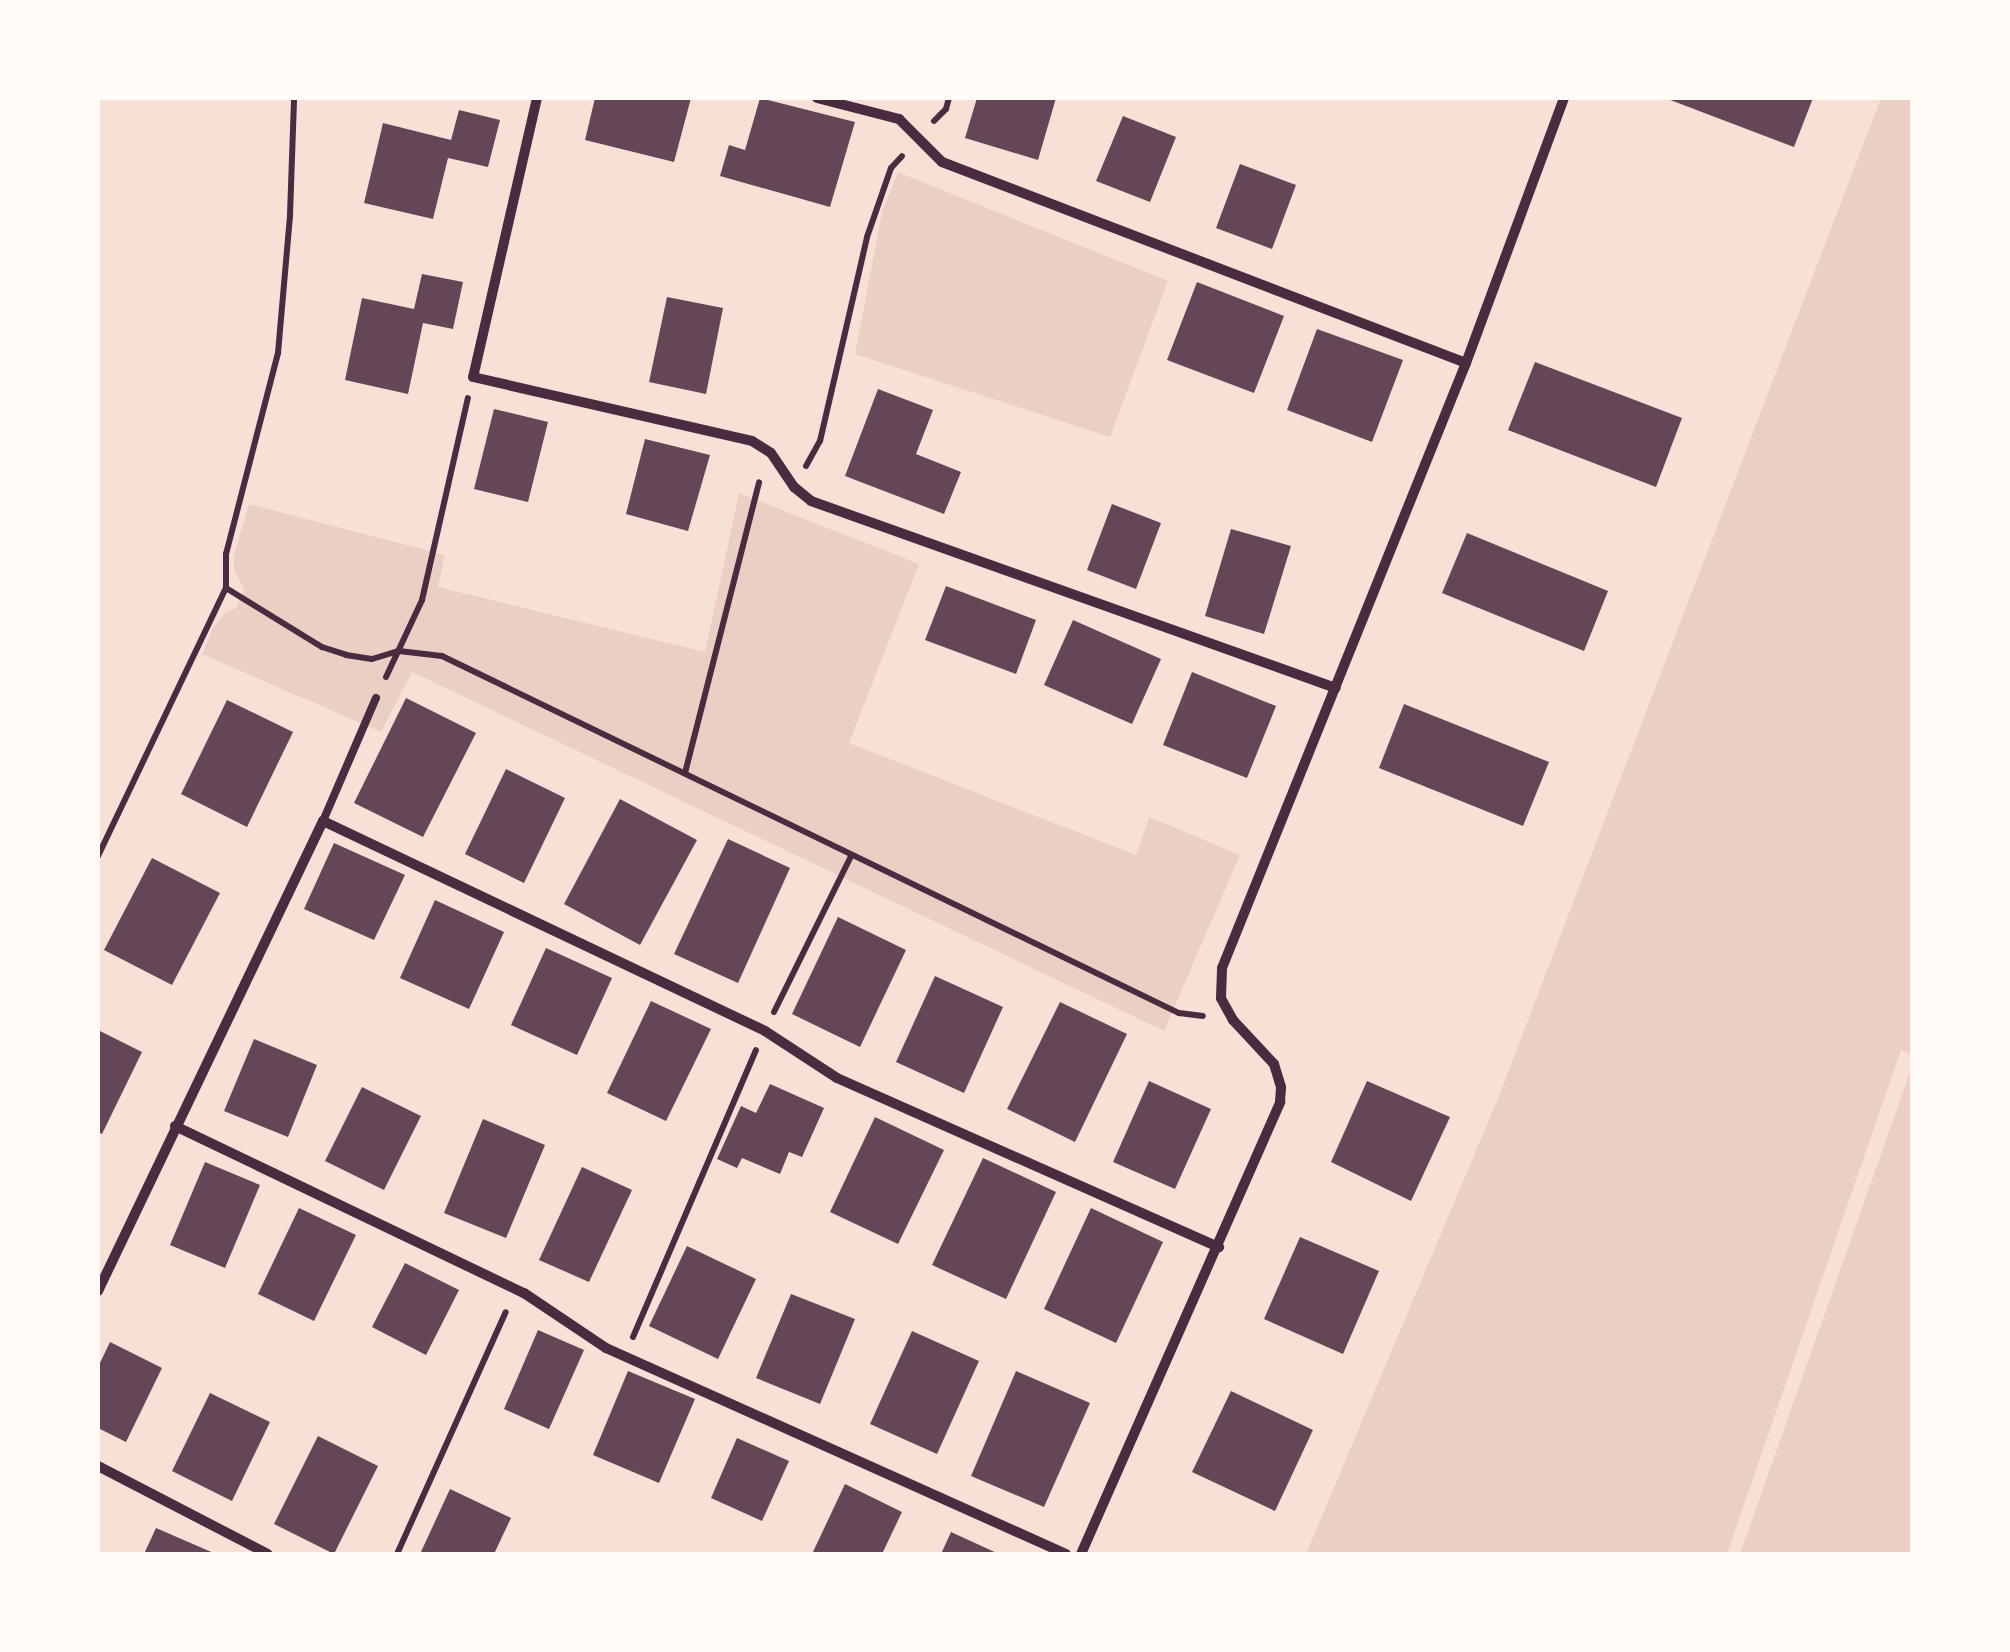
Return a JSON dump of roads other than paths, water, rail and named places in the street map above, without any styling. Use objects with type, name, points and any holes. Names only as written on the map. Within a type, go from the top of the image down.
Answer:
[{"type":"street","points":[[537,98],[473,377],[752,441],[771,453],[794,486],[811,501],[1336,688]]},
{"type":"street","points":[[817,98],[881,111],[900,120],[942,162],[1466,363]]},
{"type":"street","points":[[1081,1554],[1265,1144],[1282,1087],[1266,1051],[1233,1020],[1221,998],[1222,968],[1466,363],[1564,98]]},
{"type":"street","points":[[98,1291],[323,821],[765,1031],[837,1078],[1219,1247]]},
{"type":"street","points":[[175,1126],[524,1293],[623,1357],[1066,1554]]},
{"type":"street","points":[[98,1466],[268,1554]]},
{"type":"lane","points":[[323,821],[376,698]]}]
